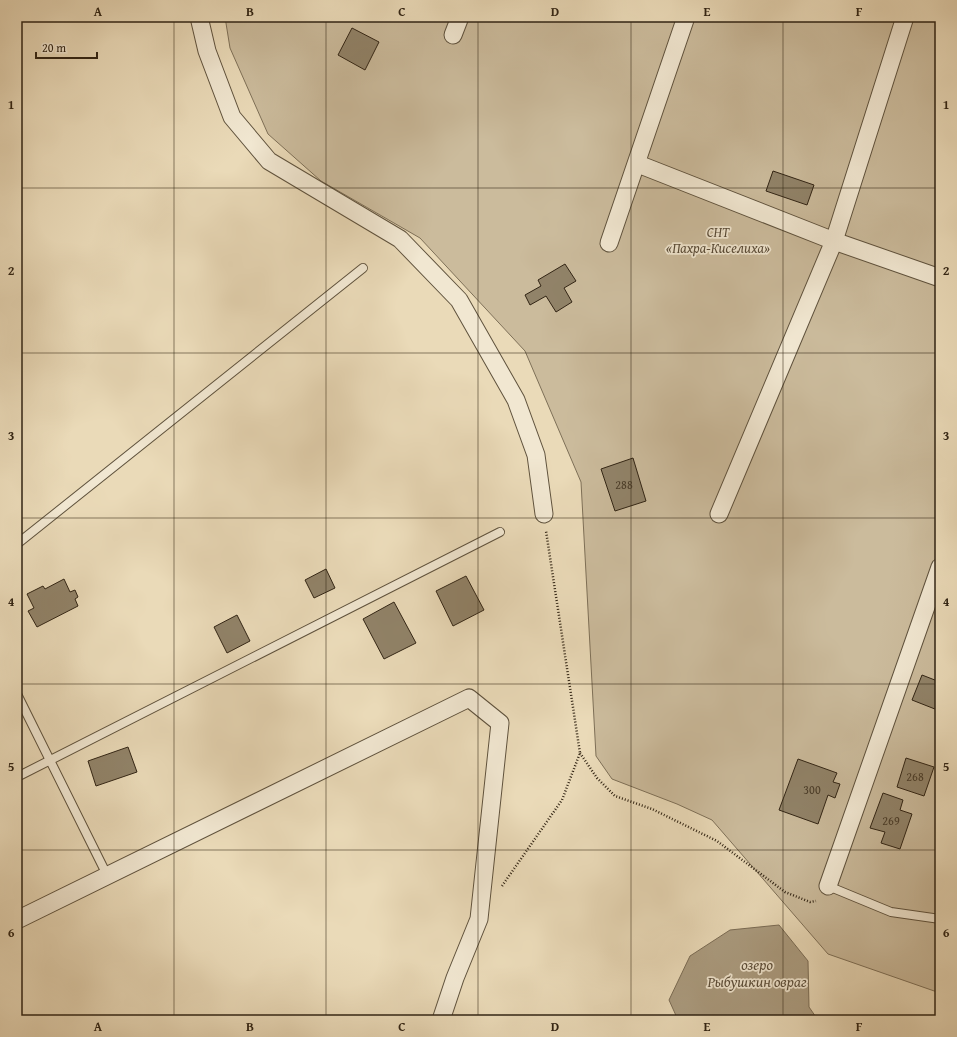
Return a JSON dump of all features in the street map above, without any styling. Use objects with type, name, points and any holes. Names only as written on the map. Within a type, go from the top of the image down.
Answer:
[{"type":"street","points":[[199,17],[207,51],[232,117],[269,162],[400,239],[459,300],[516,400],[536,455],[544,514]]},
{"type":"street","points":[[453,35],[460,17]]},
{"type":"street","points":[[610,243],[638,164],[686,17]]},
{"type":"street","points":[[719,514],[834,241],[905,17]]},
{"type":"street","points":[[638,164],[834,241],[940,278]]},
{"type":"street","points":[[828,886],[940,567]]},
{"type":"street","points":[[17,920],[469,698],[500,723],[479,919],[455,978],[442,1020]]},
{"type":"lane","points":[[17,544],[363,268]]},
{"type":"lane","points":[[17,777],[500,532]]},
{"type":"lane","points":[[17,694],[107,875]]},
{"type":"lane","points":[[828,886],[891,912],[940,919]]},
{"type":"path","points":[[544,514],[580,753],[597,778],[616,796],[652,809],[717,841],[785,892],[810,902],[825,899],[828,886]]},
{"type":"path","points":[[501,888],[562,800],[580,753]]},
{"type":"green space","name":"СНТ «Пахра-Киселиха»","points":[[225,17],[940,17],[940,993],[828,954],[712,820],[677,804],[612,779],[596,756],[581,482],[525,351],[420,238],[321,181],[268,134],[230,48]]},
{"type":"water","name":"озеро Рыбушкин овраг","points":[[779,925],[808,961],[809,1007],[818,1020],[678,1020],[669,1000],[690,956],[730,930]]},
{"type":"building","points":[[352,28],[379,42],[365,70],[338,55]]},
{"type":"building","points":[[773,171],[814,185],[807,205],[766,191]]},
{"type":"building","points":[[565,264],[576,281],[564,288],[572,302],[556,312],[546,296],[530,305],[525,295],[541,286],[538,280]]},
{"type":"building","points":[[633,458],[646,501],[615,511],[601,469]]},
{"type":"building","points":[[326,569],[335,588],[314,598],[305,580]]},
{"type":"building","points":[[466,576],[484,610],[453,626],[436,591]]},
{"type":"building","points":[[64,579],[70,592],[75,590],[78,597],[75,599],[78,606],[37,627],[28,611],[34,608],[27,594],[43,586],[45,589]]},
{"type":"building","points":[[394,602],[416,643],[384,659],[363,619]]},
{"type":"building","points":[[237,615],[250,641],[227,653],[214,627]]},
{"type":"building","points":[[922,675],[940,682],[940,711],[912,700]]},
{"type":"building","points":[[128,747],[137,772],[96,786],[88,761]]},
{"type":"building","points":[[906,758],[934,767],[924,796],[897,787]]},
{"type":"building","points":[[798,759],[837,773],[833,782],[840,784],[835,798],[828,795],[818,824],[779,810]]},
{"type":"building","points":[[883,793],[903,800],[900,810],[912,814],[900,849],[881,843],[885,832],[870,828]]}]
